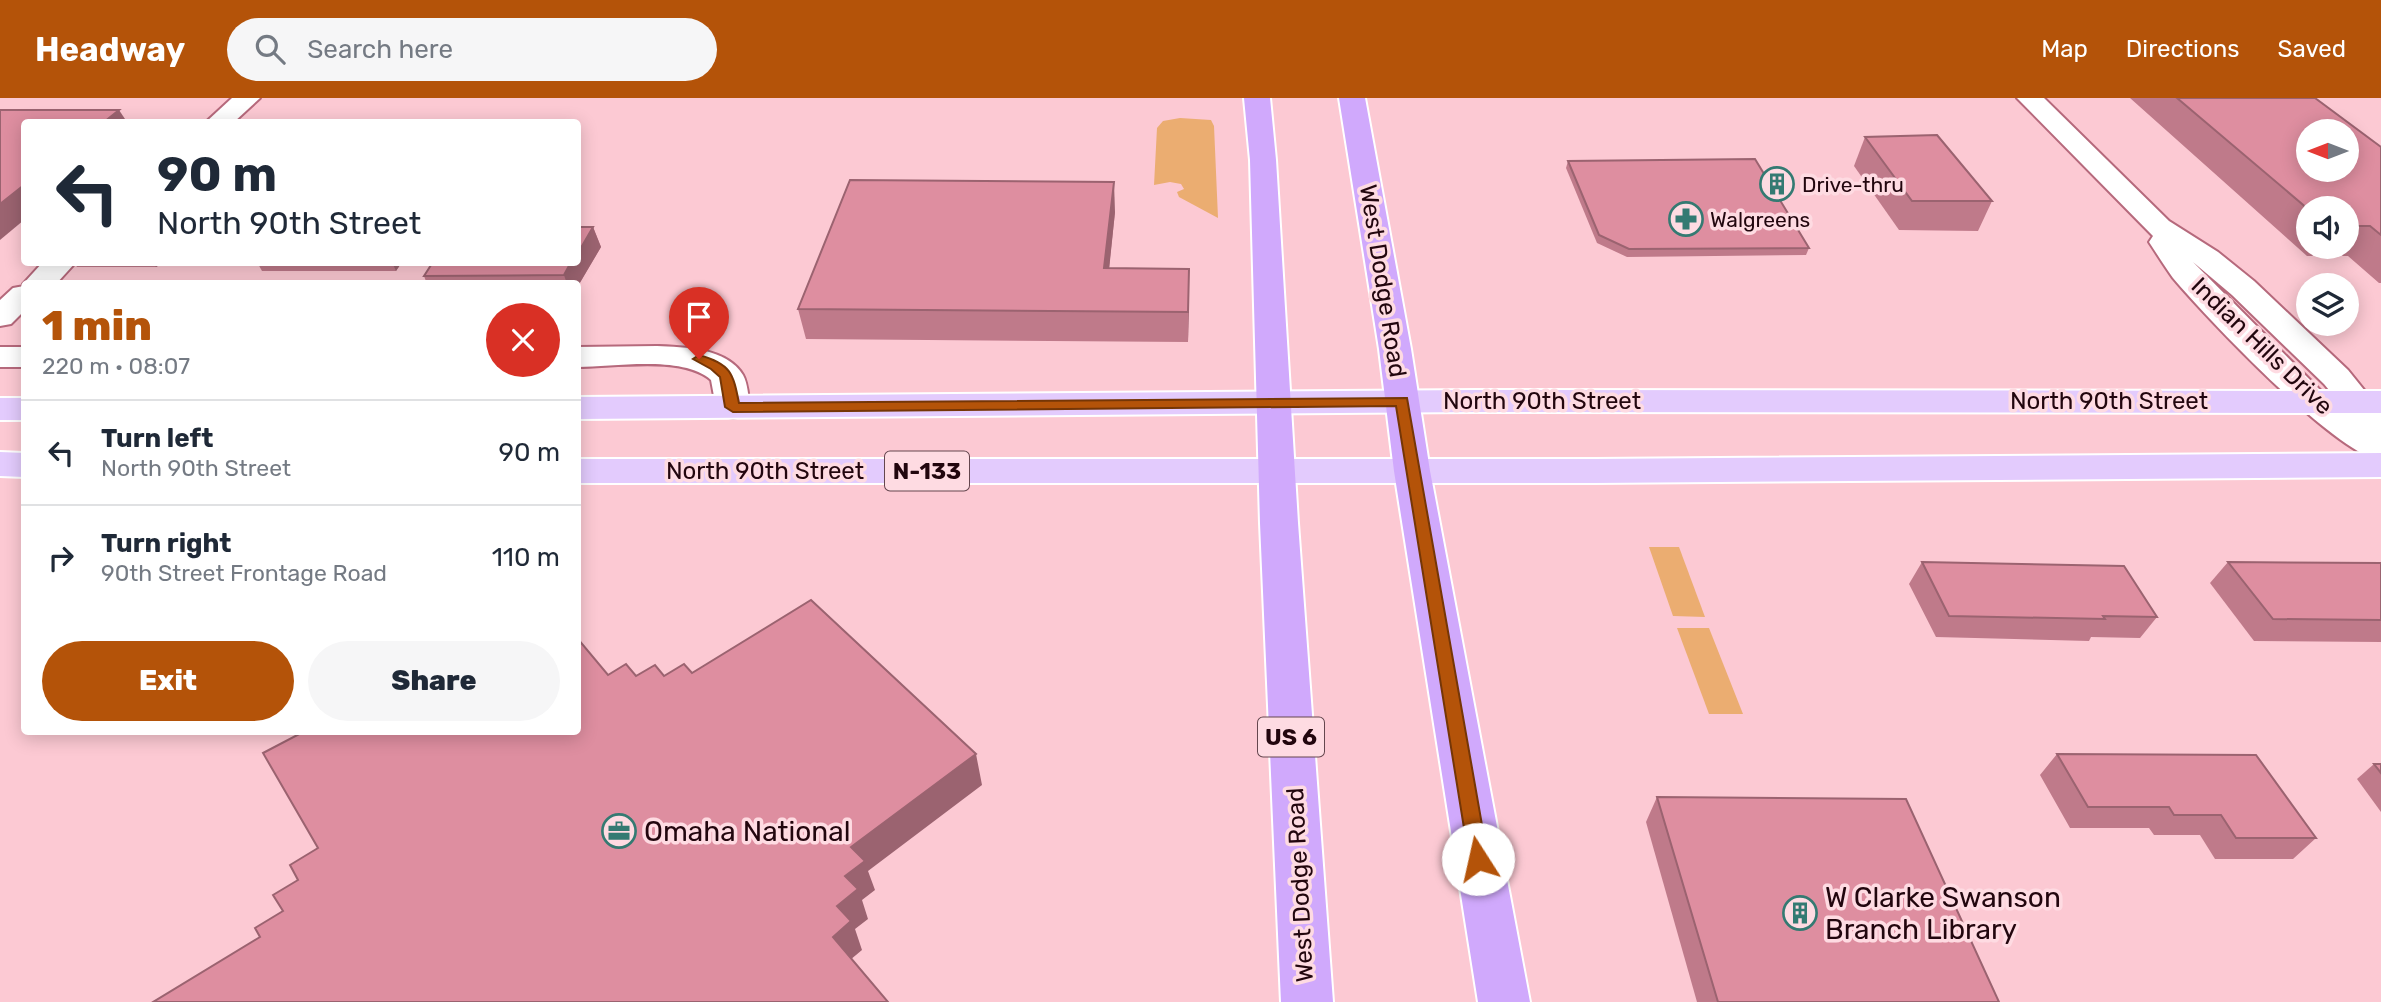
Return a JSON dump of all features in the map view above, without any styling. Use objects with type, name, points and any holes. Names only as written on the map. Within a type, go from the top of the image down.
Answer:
[{"type":"highway","name":"West Dodge Road","points":[[1257,98],[1263,160],[1277,471],[1307,1002]]},
{"type":"highway","name":"West Dodge Road","points":[[1352,98],[1379,247],[1412,471],[1504,1002]]},
{"type":"main road","name":"North 90th Street","points":[[581,408],[1402,401],[2369,402]]},
{"type":"main road","points":[[0,409],[21,409]]},
{"type":"main road","points":[[0,464],[21,465]]},
{"type":"main road","name":"North 90th Street","points":[[581,471],[1412,471],[2381,465]]},
{"type":"street","points":[[222,119],[247,98]]},
{"type":"street","name":"Indian Hills Drive","points":[[2030,98],[2159,227],[2227,274],[2336,377],[2369,402],[2381,436]]},
{"type":"street","name":"Indian Hills Drive","points":[[2159,227],[2167,248],[2184,271],[2312,401],[2381,451]]},
{"type":"street","points":[[42,280],[57,266]]},
{"type":"street","points":[[0,317],[21,298]]},
{"type":"street","points":[[0,357],[21,357]]},
{"type":"street","points":[[581,357],[699,359],[716,366],[727,376],[733,407]]},
{"type":"shaded area","points":[[1180,118],[1211,120],[1214,126],[1218,218],[1179,197],[1177,192],[1184,189],[1181,184],[1170,182],[1154,185],[1157,128],[1163,121]]},
{"type":"shaded area","points":[[1649,547],[1679,547],[1705,617],[1673,616]]},
{"type":"shaded area","points":[[1677,628],[1709,628],[1743,714],[1709,714]]},
{"type":"building","points":[[2177,98],[2315,98],[2343,119],[2296,119],[2296,182],[2359,182],[2359,131],[2381,147],[2381,235],[2370,226],[2359,226],[2359,196],[2296,196],[2296,199]]},
{"type":"building","points":[[0,110],[119,110],[108,119],[21,119],[21,187],[0,204]]},
{"type":"building","points":[[1937,135],[1992,201],[1912,201],[1865,137]]},
{"type":"building","name":"Walgreens","points":[[1755,159],[1809,248],[1629,249],[1599,235],[1568,161]]},
{"type":"building","points":[[850,180],[1114,182],[1104,268],[1189,269],[1188,312],[798,309]]},
{"type":"building","points":[[581,227],[593,227],[581,248]]},
{"type":"building","points":[[430,266],[569,266],[564,275],[424,276]]},
{"type":"building","points":[[1922,562],[2124,566],[2157,617],[2103,616],[2105,619],[1949,616]]},
{"type":"building","points":[[2228,562],[2381,563],[2381,620],[2273,619]]},
{"type":"building","name":"Omaha National","points":[[811,600],[976,754],[851,847],[865,861],[845,876],[858,889],[837,906],[851,921],[833,937],[888,1002],[153,1002],[260,937],[255,928],[283,911],[273,895],[298,880],[290,865],[318,848],[263,753],[297,735],[581,735],[581,643],[608,675],[626,664],[636,676],[655,665],[664,676],[684,664],[692,673]]},
{"type":"building","points":[[2057,754],[2256,755],[2316,838],[2236,838],[2221,815],[2174,815],[2169,807],[2088,807]]},
{"type":"building","points":[[2374,764],[2381,764],[2381,773]]},
{"type":"building","name":"W Clarke Swanson Branch Library","points":[[1657,797],[1906,799],[1999,1002],[1718,1002]]},
{"type":"place","name":"Drive-thru","points":[[1777,184]]},
{"type":"place","name":"Walgreens","points":[[1686,219]]},
{"type":"place","name":"Omaha National","points":[[619,831]]},
{"type":"place","name":"W Clarke Swanson Branch Library","points":[[1800,913]]},
{"type":"route","points":[[699,359],[716,366],[727,376],[733,407],[1402,401],[1478,859]]}]
